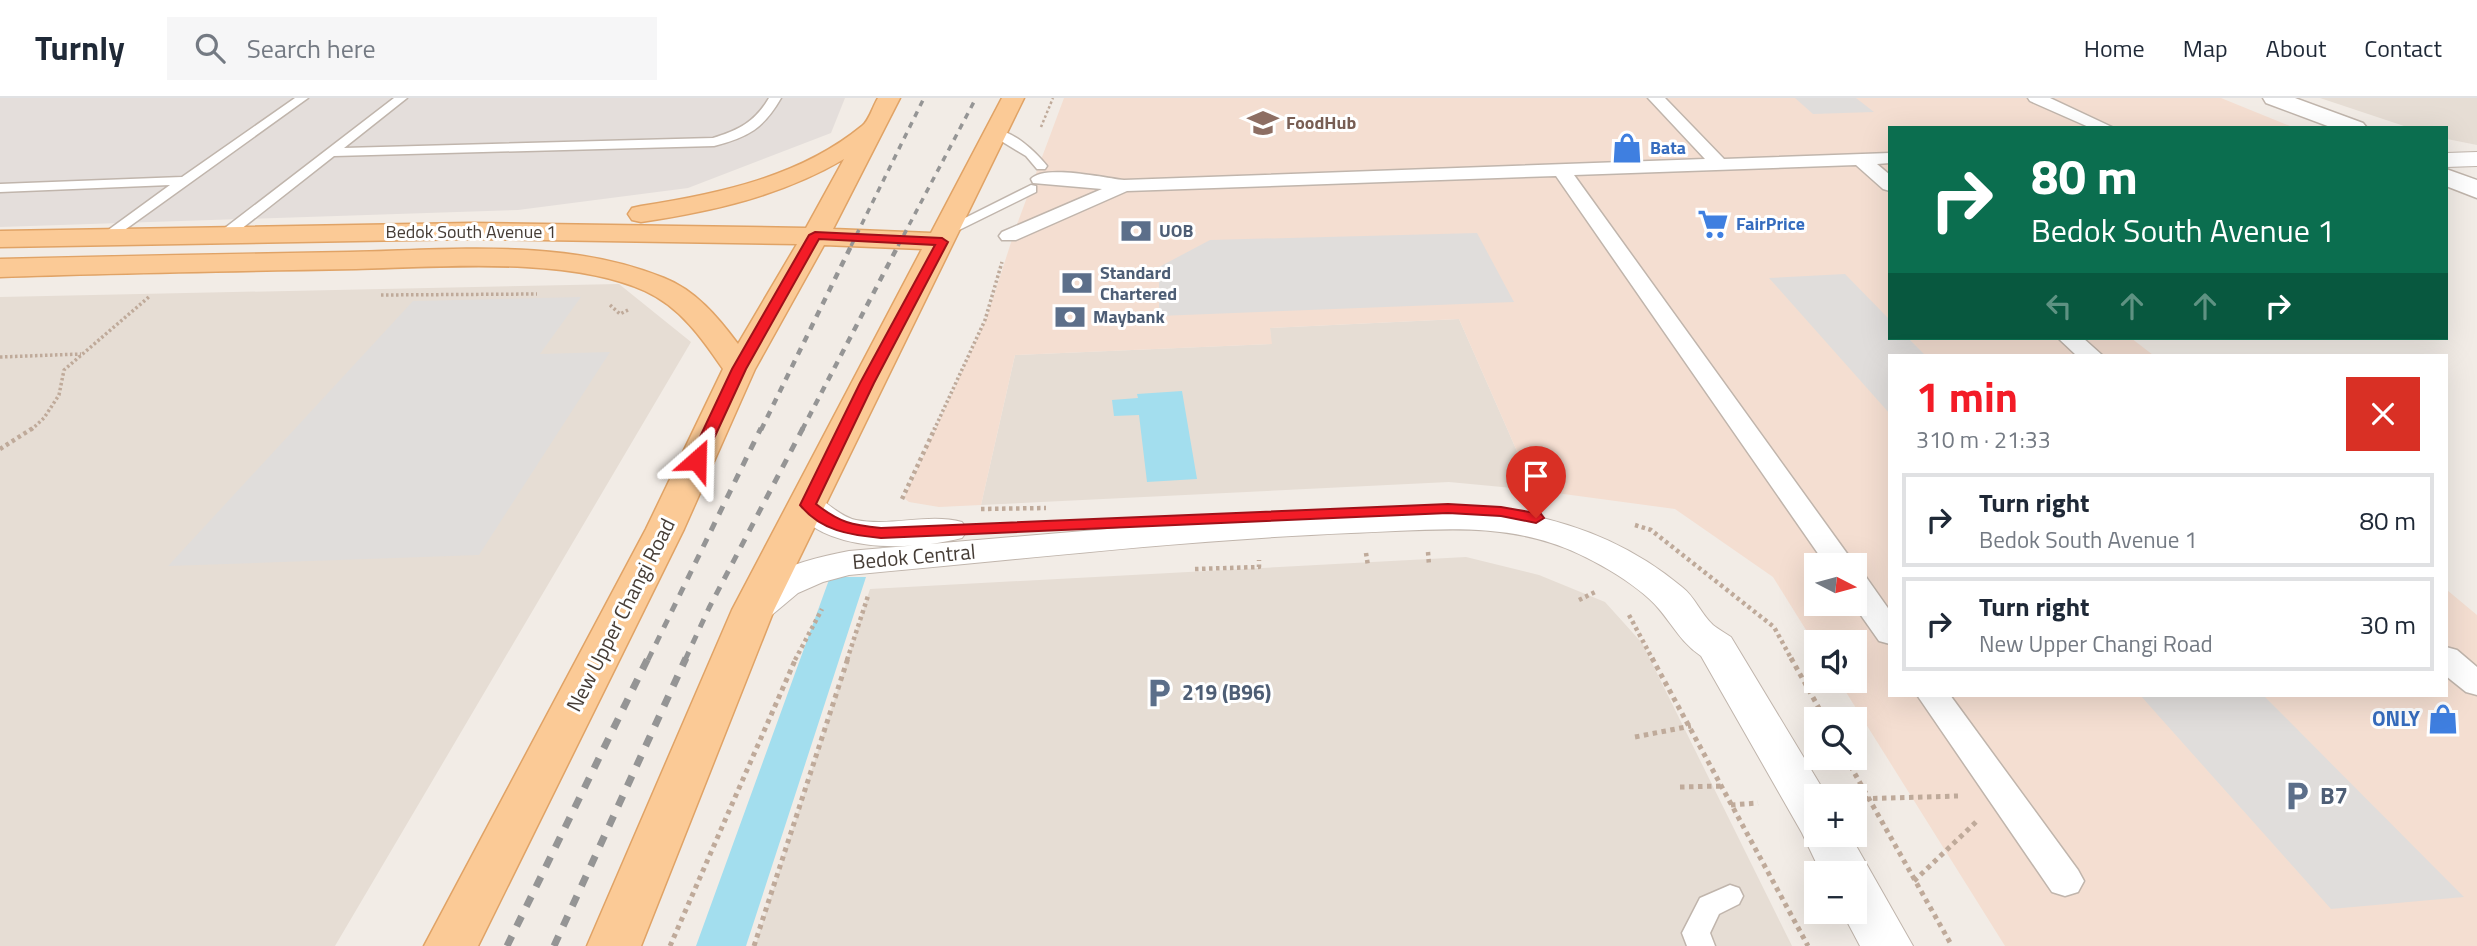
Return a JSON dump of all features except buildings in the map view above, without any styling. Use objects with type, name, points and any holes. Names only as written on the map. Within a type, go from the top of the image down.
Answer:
[{"type":"main road","name":"New Upper Changi Road","points":[[451,946],[665,529],[739,369],[889,98]]},
{"type":"main road","points":[[614,946],[753,610],[1013,98]]},
{"type":"main road","points":[[514,231],[704,205],[756,192],[788,180],[838,154],[875,126]]},
{"type":"main road","name":"Bedok South Avenue 1","points":[[0,239],[226,233],[514,231],[945,236]]},
{"type":"main road","name":"Bedok South Avenue 1","points":[[0,268],[413,259],[527,261],[612,269],[655,285],[681,299],[713,330],[739,369]]},
{"type":"street","points":[[1656,98],[1720,164]]},
{"type":"street","points":[[2036,98],[2101,126]]},
{"type":"street","points":[[2266,100],[2321,126]]},
{"type":"street","points":[[2266,100],[2349,126]]},
{"type":"street","points":[[1038,178],[1065,178],[1124,186],[1888,158]]},
{"type":"street","points":[[1860,159],[1888,183]]},
{"type":"street","points":[[2448,169],[2477,159]]},
{"type":"street","points":[[2448,169],[2477,175]]},
{"type":"street","points":[[1561,170],[1832,553]]},
{"type":"street","points":[[2448,170],[2477,190]]},
{"type":"street","points":[[1009,236],[1124,186]]},
{"type":"street","points":[[2071,340],[2089,354]]},
{"type":"street","name":"Bedok Central","points":[[808,505],[829,523],[849,530],[873,533],[1437,509],[1513,513],[1586,533],[1647,565],[1685,595],[1705,619],[1713,631],[1716,647],[1804,797]]},
{"type":"street","name":"Bedok Central","points":[[753,610],[777,589],[793,580],[849,563],[1283,525],[1484,519],[1548,529],[1595,546],[1623,561],[1671,598],[1699,634],[1716,647]]},
{"type":"street","points":[[1867,601],[1888,631]]},
{"type":"street","points":[[2448,660],[2477,684]]},
{"type":"street","points":[[1934,697],[2065,881]]},
{"type":"street","points":[[1867,910],[1887,946]]},
{"type":"lane","points":[[107,236],[302,98]]},
{"type":"lane","points":[[226,233],[401,98]]},
{"type":"lane","points":[[334,152],[714,142],[744,132],[762,121],[775,98]]},
{"type":"lane","points":[[945,236],[1038,178],[1030,153],[997,133]]},
{"type":"lane","points":[[0,188],[186,181]]},
{"type":"lane","points":[[1701,946],[1696,933],[1709,906],[1730,895]]},
{"type":"path","points":[[912,479],[985,320],[1009,236]]},
{"type":"path","points":[[0,449],[26,435],[44,418],[59,395],[64,370],[153,293]]},
{"type":"path","points":[[0,357],[82,354]]},
{"type":"path","points":[[1429,565],[1428,551],[1441,548]]},
{"type":"path","points":[[1353,551],[1378,550]]},
{"type":"path","points":[[754,946],[871,588]]},
{"type":"path","points":[[1579,600],[1596,591]]},
{"type":"path","points":[[670,946],[806,635],[820,610],[828,604]]},
{"type":"path","points":[[1621,605],[1635,624],[1691,726],[1808,946]]},
{"type":"path","points":[[1635,737],[1691,726]]},
{"type":"path","points":[[1853,770],[1952,946]]},
{"type":"path","points":[[1680,787],[1722,786]]},
{"type":"path","points":[[1867,799],[2004,795]]},
{"type":"path","points":[[1914,881],[2004,795]]},
{"type":"shaded area","points":[[0,98],[845,98],[831,133],[688,188],[518,210],[0,227]]},
{"type":"shaded area","points":[[1064,98],[2221,98],[2290,126],[1888,126],[1888,340],[2134,340],[2152,354],[1888,354],[1888,697],[2448,697],[2448,591],[2477,615],[2477,946],[2005,946],[1867,726],[1867,707],[1855,707],[1847,693],[1867,693],[1867,630],[1806,630],[1773,577],[1675,509],[1534,490],[1459,319],[1270,328],[1272,344],[1015,355],[981,505],[939,507],[909,502],[904,498],[986,320],[1016,227]]},
{"type":"shaded area","points":[[1795,98],[1856,98],[1874,112],[1813,114]]},
{"type":"shaded area","points":[[2320,98],[2477,98],[2477,145],[2448,139],[2448,126],[2404,126]]},
{"type":"shaded area","points":[[1477,233],[1514,302],[1159,316],[1159,267],[1210,240]]},
{"type":"shaded area","points":[[1845,274],[1888,318],[1888,340],[1910,340],[1924,354],[1888,354],[1888,412],[1769,278]]},
{"type":"shaded area","points":[[619,284],[691,342],[335,946],[0,946],[0,297]]},
{"type":"shaded area","points":[[581,297],[540,354],[610,352],[479,555],[168,566],[413,301]]},
{"type":"shaded area","points":[[1459,319],[1534,490],[1449,482],[981,505],[1015,355],[1271,344],[1270,328]]},
{"type":"shaded area","points":[[1466,557],[1539,575],[1605,602],[1642,643],[1792,946],[755,946],[870,589]]},
{"type":"shaded area","name":"B7","points":[[2142,697],[2265,697],[2464,897],[2331,909]]},
{"type":"water","points":[[1182,391],[1197,479],[1147,482],[1139,415],[1114,416],[1112,400],[1138,398],[1137,394]]},
{"type":"water","points":[[830,577],[866,577],[746,946],[696,946]]},
{"type":"railway","points":[[851,246],[924,98]]},
{"type":"railway","points":[[898,246],[976,98]]},
{"type":"railway","points":[[761,430],[852,244]]},
{"type":"railway","points":[[802,430],[899,244]]},
{"type":"railway","points":[[648,660],[761,428]]},
{"type":"railway","points":[[685,660],[709,608],[803,428]]},
{"type":"railway","points":[[507,946],[648,658]]},
{"type":"railway","points":[[554,946],[686,658]]},
{"type":"place","name":"FoodHub","points":[[1263,123]]},
{"type":"place","name":"Bata","points":[[1627,148]]},
{"type":"place","name":"FairPrice","points":[[1713,224]]},
{"type":"place","name":"UOB","points":[[1136,231]]},
{"type":"place","name":"Standard Chartered","points":[[1077,283]]},
{"type":"place","name":"Maybank","points":[[1070,317]]},
{"type":"place","name":"219 (B96)","points":[[1159,693]]},
{"type":"place","name":"ONLY","points":[[2443,719]]},
{"type":"place","name":"B7","points":[[2297,796]]},
{"type":"route","points":[[697,460],[739,369],[815,235],[942,242],[867,383],[808,505],[829,523],[849,530],[881,533],[1448,509],[1501,512],[1536,518]]}]
